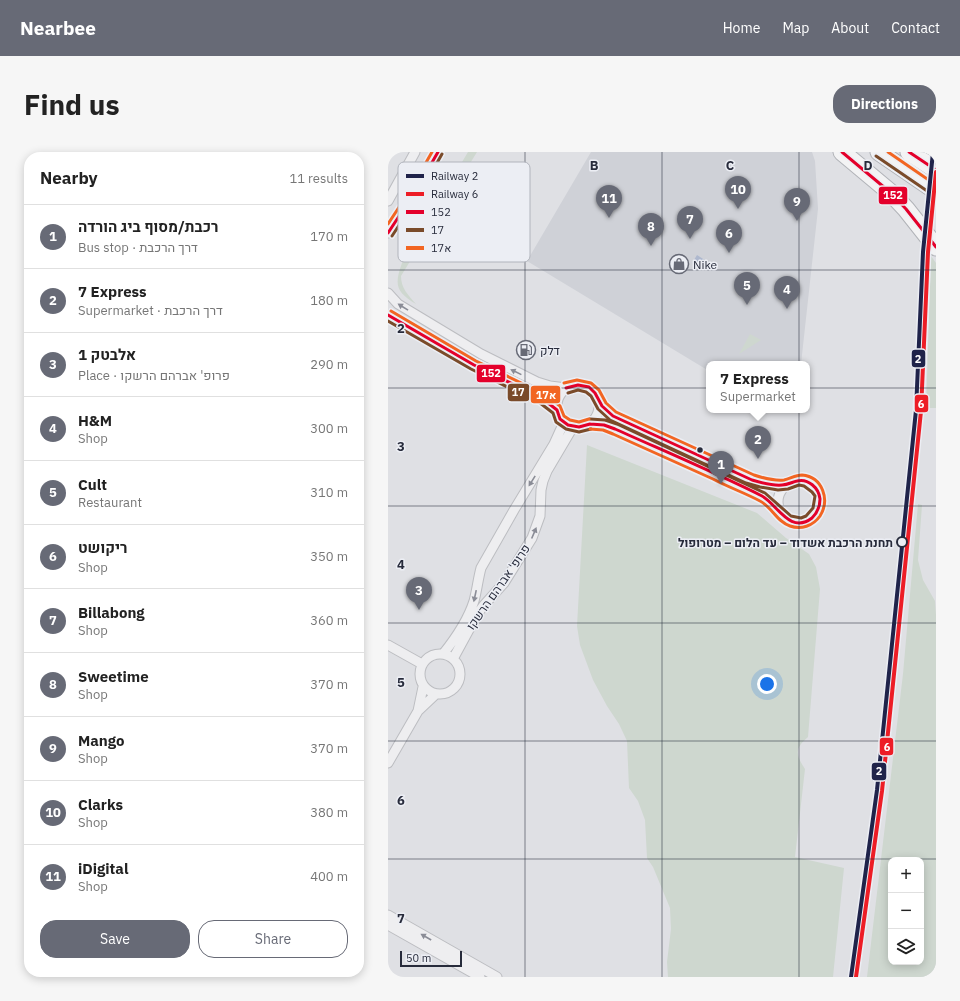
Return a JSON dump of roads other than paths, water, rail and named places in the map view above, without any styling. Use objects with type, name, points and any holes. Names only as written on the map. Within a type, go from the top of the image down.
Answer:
[{"type":"highway","points":[[842,152],[891,193],[906,209],[936,247]]},
{"type":"highway","points":[[878,152],[936,191]]},
{"type":"highway","points":[[909,152],[936,170]]},
{"type":"street","points":[[409,162],[415,152]]},
{"type":"street","points":[[432,162],[438,152]]},
{"type":"street","points":[[388,201],[398,183]]},
{"type":"street","points":[[388,232],[398,217]]},
{"type":"street","points":[[388,293],[398,304],[481,354],[537,382],[550,386],[566,388],[575,385],[585,385],[596,394],[599,402],[617,418],[748,478],[766,484],[786,484],[800,480],[812,485],[819,494],[820,506],[815,516],[811,519],[797,523],[790,521],[763,497],[608,426],[590,424],[573,427],[560,418],[557,410],[558,397],[566,388]]},
{"type":"street","points":[[388,316],[398,320],[474,365],[543,399],[557,410]]},
{"type":"street","points":[[590,424],[598,414],[599,402]]},
{"type":"street","name":"פרופ' אברהם הרשקו","points":[[442,654],[454,640],[469,613],[476,596],[478,578],[485,561],[554,444],[564,422]]},
{"type":"street","name":"פרופ' אברהם הרשקו","points":[[453,659],[478,614],[508,578],[532,538],[540,516],[543,481],[547,471],[573,427]]},
{"type":"street","points":[[780,512],[778,497],[786,484]]},
{"type":"street","points":[[388,645],[422,664]]},
{"type":"street","points":[[442,654],[453,659],[460,670],[458,683],[454,688],[449,692],[436,694],[424,687],[419,676],[422,664],[426,659],[431,656],[442,654]]},
{"type":"street","points":[[388,764],[418,711],[424,687]]},
{"type":"street","points":[[418,711],[436,694]]},
{"type":"street","points":[[388,915],[497,977]]},
{"type":"street","points":[[388,925],[480,977]]},
{"type":"water","points":[[697,255],[714,266],[711,270],[694,260]]},
{"type":"rail line","name":"2","points":[[851,977],[877,790],[916,410],[923,252],[933,152]]},
{"type":"rail line","name":"6","points":[[856,977],[882,791],[921,411],[928,252],[936,172]]},
{"type":"place","name":"Clarks","points":[[738,209]]},
{"type":"place","name":"iDigital","points":[[609,218]]},
{"type":"place","name":"Mango","points":[[797,221]]},
{"type":"place","name":"Billabong","points":[[690,239]]},
{"type":"place","name":"Sweetime","points":[[651,246]]},
{"type":"place","name":"ריקושט","points":[[729,253]]},
{"type":"place","name":"Nike","points":[[679,264]]},
{"type":"place","name":"Cult","points":[[747,305]]},
{"type":"place","name":"H&M","points":[[787,309]]},
{"type":"place","name":"דלק","points":[[526,350]]},
{"type":"place","name":"7 Express","points":[[758,459]]},
{"type":"place","name":"רכבת/מסוף ביג הורדה","points":[[721,484]]},
{"type":"place","name":"תחנת הרכבת אשדוד – עד הלום – מטרופול","points":[[902,542]]},
{"type":"place","name":"אלבטק 1","points":[[419,610]]}]
